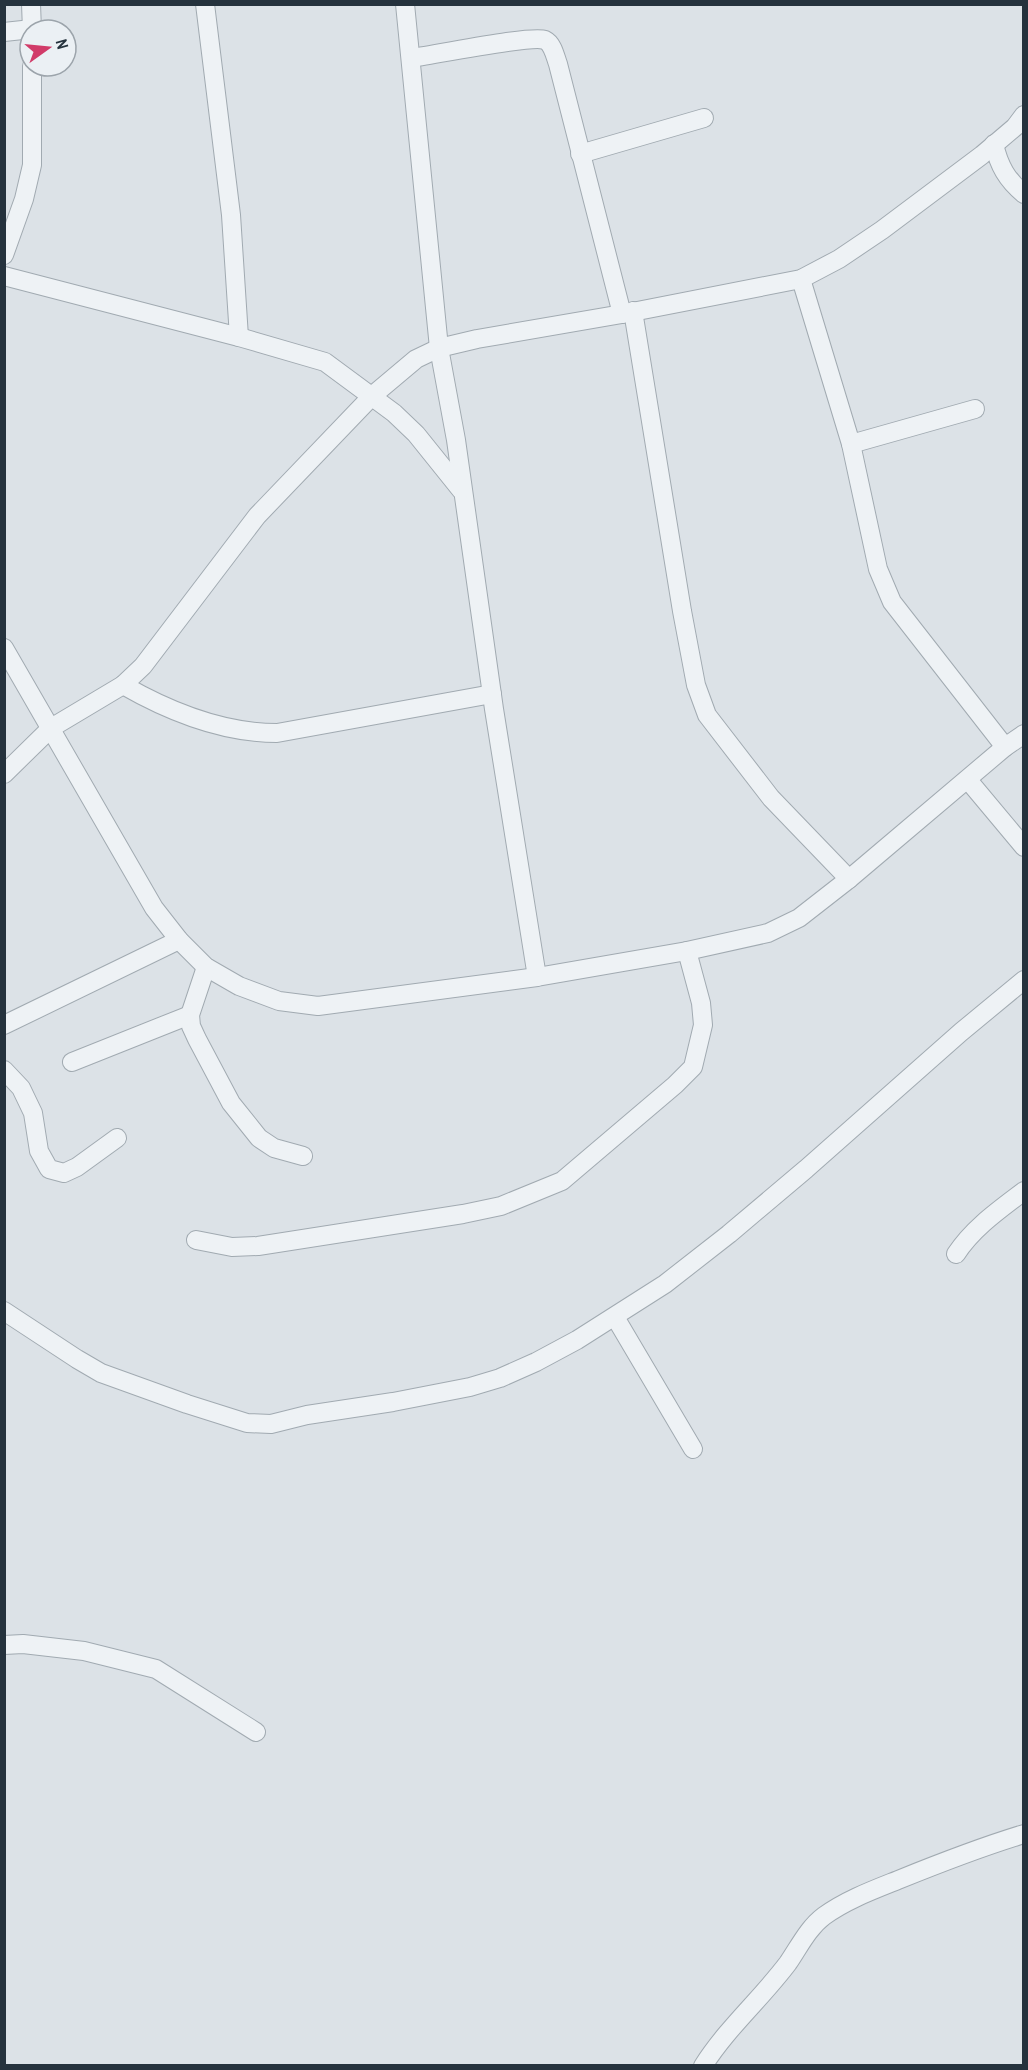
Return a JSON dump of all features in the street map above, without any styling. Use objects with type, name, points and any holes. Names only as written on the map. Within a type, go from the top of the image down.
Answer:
[{"type":"street","points":[[205,4],[231,215],[239,337]]},
{"type":"street","points":[[405,4],[439,348],[456,440],[492,694],[537,977]]},
{"type":"street","points":[[411,58],[518,41],[543,40],[548,42],[558,64],[580,154],[627,313],[696,685],[707,715],[771,798],[849,879]]},
{"type":"street","points":[[4,255],[24,199],[32,165],[32,78]]},
{"type":"street","points":[[4,774],[51,728],[123,686],[143,666],[257,516],[372,396],[416,359],[439,348],[477,339],[801,279],[839,259],[882,230],[994,144],[1015,127],[1023,116]]},
{"type":"street","points":[[580,154],[704,118]]},
{"type":"street","points":[[994,144],[1002,170],[1012,185],[1023,194]]},
{"type":"street","points":[[4,276],[239,337],[325,362],[394,413],[416,434],[463,492]]},
{"type":"street","points":[[801,279],[852,444],[878,569],[892,602],[1005,747]]},
{"type":"street","points":[[852,444],[975,409]]},
{"type":"street","points":[[4,648],[154,908],[178,940],[206,967],[238,986],[279,1001],[318,1006],[537,977],[687,951],[768,933],[800,918],[1023,734]]},
{"type":"street","points":[[123,686],[151,701],[196,719],[253,733],[288,731],[492,694]]},
{"type":"street","points":[[968,780],[1023,847]]},
{"type":"street","points":[[4,1025],[178,940]]},
{"type":"street","points":[[196,1240],[232,1247],[258,1246],[429,1220],[501,1206],[562,1181],[693,1067],[703,1025],[701,1003],[687,951]]},
{"type":"street","points":[[206,967],[190,1015],[191,1026],[197,1039],[231,1103],[259,1138],[274,1148],[303,1156]]},
{"type":"street","points":[[4,1311],[101,1373],[247,1423],[271,1424],[307,1415],[432,1395],[500,1378],[577,1340],[665,1284],[729,1234],[1023,980]]},
{"type":"street","points":[[72,1062],[190,1015]]},
{"type":"street","points":[[4,1070],[21,1088],[33,1113],[39,1151],[49,1169],[64,1173],[117,1138]]},
{"type":"street","points":[[956,1254],[977,1228],[1023,1191]]},
{"type":"street","points":[[615,1317],[693,1449]]},
{"type":"street","points":[[4,1646],[23,1644],[84,1651],[156,1669],[256,1732]]},
{"type":"street","points":[[703,2066],[715,2047],[755,2004],[805,1936],[823,1916],[878,1888],[1023,1834]]}]
